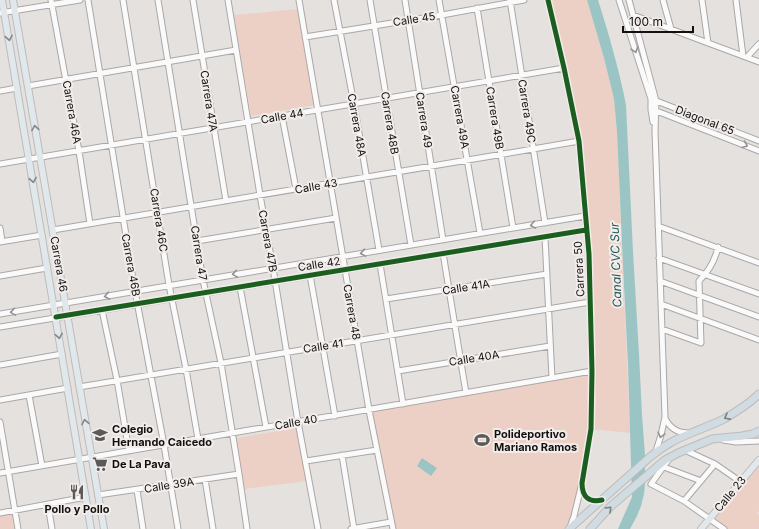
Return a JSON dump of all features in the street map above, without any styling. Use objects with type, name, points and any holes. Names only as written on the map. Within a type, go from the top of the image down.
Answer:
[{"type":"highway","points":[[569,529],[652,455],[670,442],[733,414],[759,394]]},
{"type":"highway","points":[[590,529],[610,507],[670,456],[712,439],[742,436],[759,431]]},
{"type":"main road","name":"Carrera 46","points":[[2,0],[2,13],[17,88],[92,529]]},
{"type":"main road","name":"Carrera 46","points":[[13,0],[104,529]]},
{"type":"main road","name":"Calle 23","points":[[702,529],[759,460]]},
{"type":"street","points":[[2,13],[52,2],[80,0]]},
{"type":"street","name":"Carrera 46B","points":[[88,0],[135,291],[178,529]]},
{"type":"street","name":"Carrera 46C","points":[[123,0],[169,286],[186,369],[198,439]]},
{"type":"street","name":"Carrera 47","points":[[158,0],[206,293],[221,363],[247,529]]},
{"type":"street","name":"Carrera 47A","points":[[193,0],[226,201]]},
{"type":"street","name":"Carrera 47B","points":[[228,0],[286,352],[318,529]]},
{"type":"street","name":"Carrera 48","points":[[299,0],[369,410],[393,529]]},
{"type":"street","name":"Carrera 48A","points":[[334,0],[354,104],[379,250]]},
{"type":"street","name":"Carrera 48B","points":[[370,0],[410,245]]},
{"type":"street","name":"Carrera 49","points":[[405,0],[443,240]]},
{"type":"street","name":"Carrera 49A","points":[[439,0],[480,233]]},
{"type":"street","name":"Calle 45","points":[[305,37],[442,15],[510,1],[524,0]]},
{"type":"street","name":"Carrera 50","points":[[548,0],[564,68],[578,140],[588,254],[590,302],[592,371],[591,429],[582,484],[569,529]]},
{"type":"street","points":[[620,0],[654,100]]},
{"type":"street","points":[[629,0],[654,100],[665,417],[662,435],[652,455]]},
{"type":"street","points":[[663,0],[671,29]]},
{"type":"street","points":[[702,0],[708,43]]},
{"type":"street","points":[[736,0],[745,57]]},
{"type":"street","name":"Carrera 49C","points":[[510,1],[545,222]]},
{"type":"street","name":"Carrera 46A","points":[[52,2],[79,151],[90,224]]},
{"type":"street","name":"Carrera 49B","points":[[477,8],[513,228]]},
{"type":"street","points":[[633,15],[759,62]]},
{"type":"street","points":[[745,57],[759,44]]},
{"type":"street","points":[[28,86],[236,50]]},
{"type":"street","name":"Calle 44","points":[[0,164],[564,68]]},
{"type":"street","points":[[0,91],[17,88]]},
{"type":"street","name":"Diagonal 65","points":[[654,100],[759,141]]},
{"type":"street","name":"Diagonal 65","points":[[654,110],[759,151]]},
{"type":"street","points":[[282,116],[296,189]]},
{"type":"street","name":"Calle 43","points":[[53,230],[534,149],[578,140]]},
{"type":"street","name":"Calle 42","points":[[0,314],[585,216]]},
{"type":"street","points":[[197,241],[336,218]]},
{"type":"street","points":[[658,226],[759,263]]},
{"type":"street","points":[[0,228],[1,241],[42,235]]},
{"type":"street","name":"Calle 42","points":[[0,327],[586,230]]},
{"type":"street","points":[[546,237],[552,378]]},
{"type":"street","points":[[662,329],[701,343],[699,281],[711,267],[718,247]]},
{"type":"street","points":[[443,253],[466,393]]},
{"type":"street","points":[[659,258],[759,294]]},
{"type":"street","points":[[380,264],[403,404]]},
{"type":"street","points":[[0,276],[47,268]]},
{"type":"street","name":"Calle 41A","points":[[386,299],[547,274]]},
{"type":"street","points":[[310,275],[335,416]]},
{"type":"street","points":[[660,281],[759,317]]},
{"type":"street","points":[[240,287],[266,428]]},
{"type":"street","name":"Calle 41","points":[[80,387],[590,302]]},
{"type":"street","points":[[661,304],[759,340]]},
{"type":"street","points":[[102,310],[117,380],[129,451]]},
{"type":"street","name":"Calle 40A","points":[[398,371],[550,346]]},
{"type":"street","points":[[0,365],[62,354]]},
{"type":"street","name":"Calle 40","points":[[0,473],[592,371]]},
{"type":"street","points":[[0,400],[68,388]]},
{"type":"street","points":[[29,395],[42,466]]},
{"type":"street","points":[[665,417],[674,430],[684,434],[689,434]]},
{"type":"street","points":[[0,422],[18,529]]},
{"type":"street","points":[[712,439],[736,442],[759,441]]},
{"type":"street","points":[[306,461],[377,450]]},
{"type":"street","points":[[687,450],[715,464],[740,482]]},
{"type":"street","points":[[342,455],[354,529]]},
{"type":"street","points":[[670,456],[664,467],[651,484],[684,501],[724,529]]},
{"type":"street","points":[[684,501],[715,464]]},
{"type":"street","points":[[664,467],[701,481]]},
{"type":"street","name":"Calle 39A","points":[[98,495],[239,474]]},
{"type":"street","points":[[205,479],[213,529]]},
{"type":"street","points":[[582,484],[583,493],[585,496],[593,501],[602,500]]},
{"type":"street","points":[[136,490],[143,529]]},
{"type":"street","points":[[0,513],[86,497]]},
{"type":"street","points":[[48,504],[52,529]]},
{"type":"street","points":[[351,529],[391,522]]},
{"type":"shaded area","name":"Polideportivo Mariano Ramos","points":[[551,0],[587,0],[614,99],[617,132],[630,433],[591,429],[582,483],[569,529],[393,529],[369,410],[592,371],[589,254],[590,233],[582,140],[568,68]]},
{"type":"shaded area","points":[[298,9],[315,105],[251,116],[234,15]]},
{"type":"shaded area","points":[[296,428],[307,481],[244,489],[236,438]]},
{"type":"shaded area","points":[[759,460],[759,511],[757,513],[759,515],[759,529],[724,529],[710,518]]},
{"type":"shaded area","points":[[12,514],[14,529],[0,529],[0,516]]},
{"type":"water","points":[[587,0],[598,0],[614,52],[626,105],[645,455],[644,494],[637,516],[630,529],[618,529],[632,497],[628,365],[617,132],[614,99]]},
{"type":"water","points":[[422,458],[437,468],[431,476],[417,466]]},
{"type":"cycle path","points":[[548,0],[579,141],[589,254],[592,371],[591,429],[582,488],[583,492],[590,500],[602,500]]},
{"type":"cycle path","points":[[56,317],[586,230]]},
{"type":"place","name":"Colegio Hernando Caicedo","points":[[100,435]]},
{"type":"place","name":"Polideportivo Mariano Ramos","points":[[482,440]]},
{"type":"place","name":"De La Pava","points":[[100,464]]},
{"type":"place","name":"Pollo y Pollo","points":[[77,492]]},
{"type":"water label","name":"Canal CVC Sur","points":[[616,265]]}]
